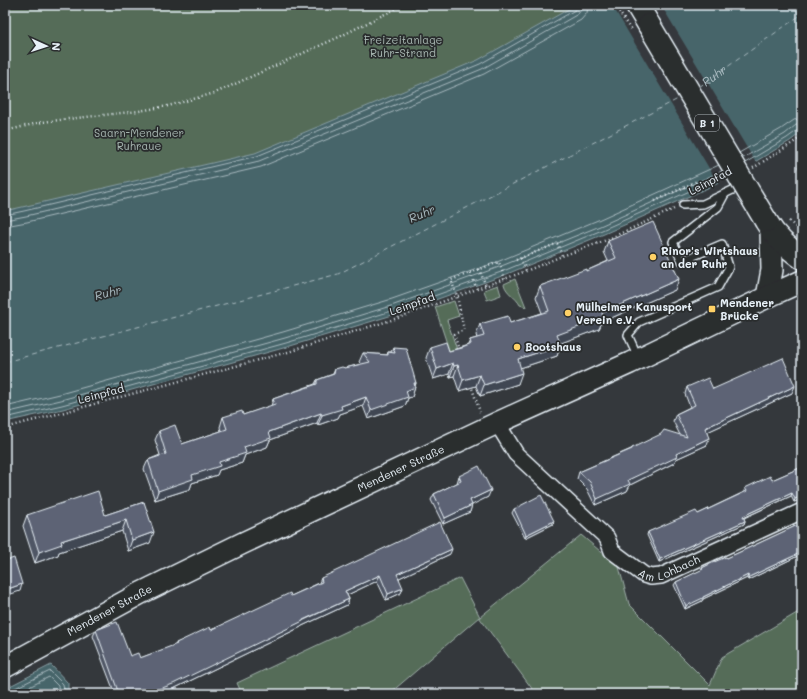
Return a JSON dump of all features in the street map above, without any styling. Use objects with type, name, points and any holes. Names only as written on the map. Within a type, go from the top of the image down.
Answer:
[{"type":"main road","name":"B 1","points":[[637,5],[768,225],[787,247],[802,258]]},
{"type":"main road","points":[[767,297],[772,270],[768,225]]},
{"type":"main road","name":"Mendener Straße","points":[[5,667],[155,586],[488,417],[639,358],[802,281]]},
{"type":"street","name":"Am Lohbach","points":[[488,417],[516,454],[607,538],[612,551],[644,575],[652,577],[661,576],[802,511]]},
{"type":"lane","points":[[683,205],[703,204],[749,182]]},
{"type":"lane","points":[[639,358],[628,335],[639,322],[718,287],[729,267],[722,244],[682,261],[673,242],[718,207],[725,194]]},
{"type":"path","points":[[5,131],[42,122],[139,111],[168,106],[215,93],[339,37],[404,5]]},
{"type":"path","points":[[753,168],[802,137]]},
{"type":"path","points":[[655,201],[697,181]]},
{"type":"path","name":"Leinpfad","points":[[5,428],[288,352],[398,318],[604,241],[683,205]]},
{"type":"path","points":[[516,260],[559,242],[562,256]]},
{"type":"path","points":[[521,258],[526,271]]},
{"type":"path","points":[[460,355],[454,334],[464,330],[457,296],[450,280],[499,262],[505,279]]},
{"type":"path","points":[[479,269],[486,286]]},
{"type":"path","points":[[470,272],[477,289]]},
{"type":"path","points":[[470,383],[488,417]]},
{"type":"green space","name":"Saarn-Mendener Ruhraue","points":[[5,5],[609,5],[5,309]]},
{"type":"green space","points":[[515,279],[526,307],[520,305],[505,287],[504,284]]},
{"type":"green space","points":[[498,285],[501,295],[487,300],[484,290]]},
{"type":"green space","points":[[454,301],[459,316],[447,320],[457,350],[450,353],[435,307]]},
{"type":"green space","points":[[581,535],[619,567],[629,604],[710,685],[722,657],[802,610],[802,694],[536,694],[479,617],[389,694],[242,694],[237,683],[460,578],[480,617]]},
{"type":"water","name":"Ruhr","points":[[576,5],[802,5],[802,132],[790,141],[721,182],[604,234],[502,276],[396,314],[287,347],[63,409],[5,422],[5,211],[255,153],[478,60]]},
{"type":"water","points":[[51,665],[68,683],[68,692],[70,694],[7,694],[5,691],[8,687]]},
{"type":"pier","points":[[612,5],[661,5],[756,163],[719,185]]},
{"type":"building","points":[[653,222],[679,279],[602,313],[603,318],[557,335],[561,345],[518,359],[522,373],[484,385],[480,375],[463,380],[458,365],[454,366],[453,363],[437,369],[430,347],[446,342],[449,351],[461,348],[471,344],[470,340],[484,336],[480,324],[508,316],[510,323],[549,311],[540,286],[586,269],[586,271],[616,258],[608,241]]},
{"type":"building","points":[[393,347],[406,348],[416,383],[414,383],[415,387],[406,391],[408,397],[371,410],[366,397],[341,406],[342,409],[322,415],[321,413],[269,432],[271,438],[244,447],[246,453],[219,462],[220,466],[192,475],[193,479],[158,491],[148,460],[166,454],[159,431],[175,425],[182,444],[227,429],[223,417],[242,411],[243,415],[275,404],[273,399],[317,384],[317,380],[334,374],[335,369],[370,362],[363,353],[388,355],[388,352],[395,353]]},
{"type":"building","points":[[783,358],[795,386],[705,428],[709,438],[676,454],[677,457],[628,480],[630,484],[597,499],[590,482],[579,472],[632,449],[661,434],[664,430],[687,437],[676,414],[695,405],[687,387],[708,378],[713,389]]},
{"type":"building","points":[[479,466],[491,490],[470,500],[472,505],[445,518],[434,494],[461,481],[459,476]]},
{"type":"building","points":[[802,467],[802,496],[795,499],[792,493],[743,516],[745,521],[660,559],[648,532],[696,511],[698,514],[747,491],[745,488],[770,476],[772,480]]},
{"type":"building","points":[[98,491],[105,515],[144,502],[154,532],[132,540],[126,520],[61,541],[62,544],[39,552],[27,515]]},
{"type":"building","points":[[541,495],[554,521],[526,535],[514,509]]},
{"type":"building","points":[[440,522],[452,549],[397,574],[403,588],[388,594],[380,575],[345,591],[349,599],[173,684],[146,694],[119,694],[96,630],[117,622],[130,656],[138,653],[140,658],[177,644],[176,643],[210,627],[211,630],[290,593],[291,596],[322,582],[321,578]]},
{"type":"building","points":[[802,523],[802,552],[749,577],[748,575],[686,606],[676,582],[714,562],[726,557],[727,558]]},
{"type":"building","points":[[14,558],[22,584],[5,590],[5,561]]},
{"type":"ferry route","points":[[699,87],[802,14]]},
{"type":"ferry route","points":[[5,362],[338,274],[680,98]]},
{"type":"place","name":"Rinor's Wirtshaus an der Ruhr","points":[[653,257]]},
{"type":"place","name":"Mendener Brücke","points":[[712,309]]},
{"type":"place","name":"Mülheimer Kanusport Verein e.V.","points":[[568,313]]},
{"type":"place","name":"Bootshaus","points":[[517,347]]},
{"type":"park label","name":"Freizeitanlage Ruhr-Strand","points":[[403,46]]}]
